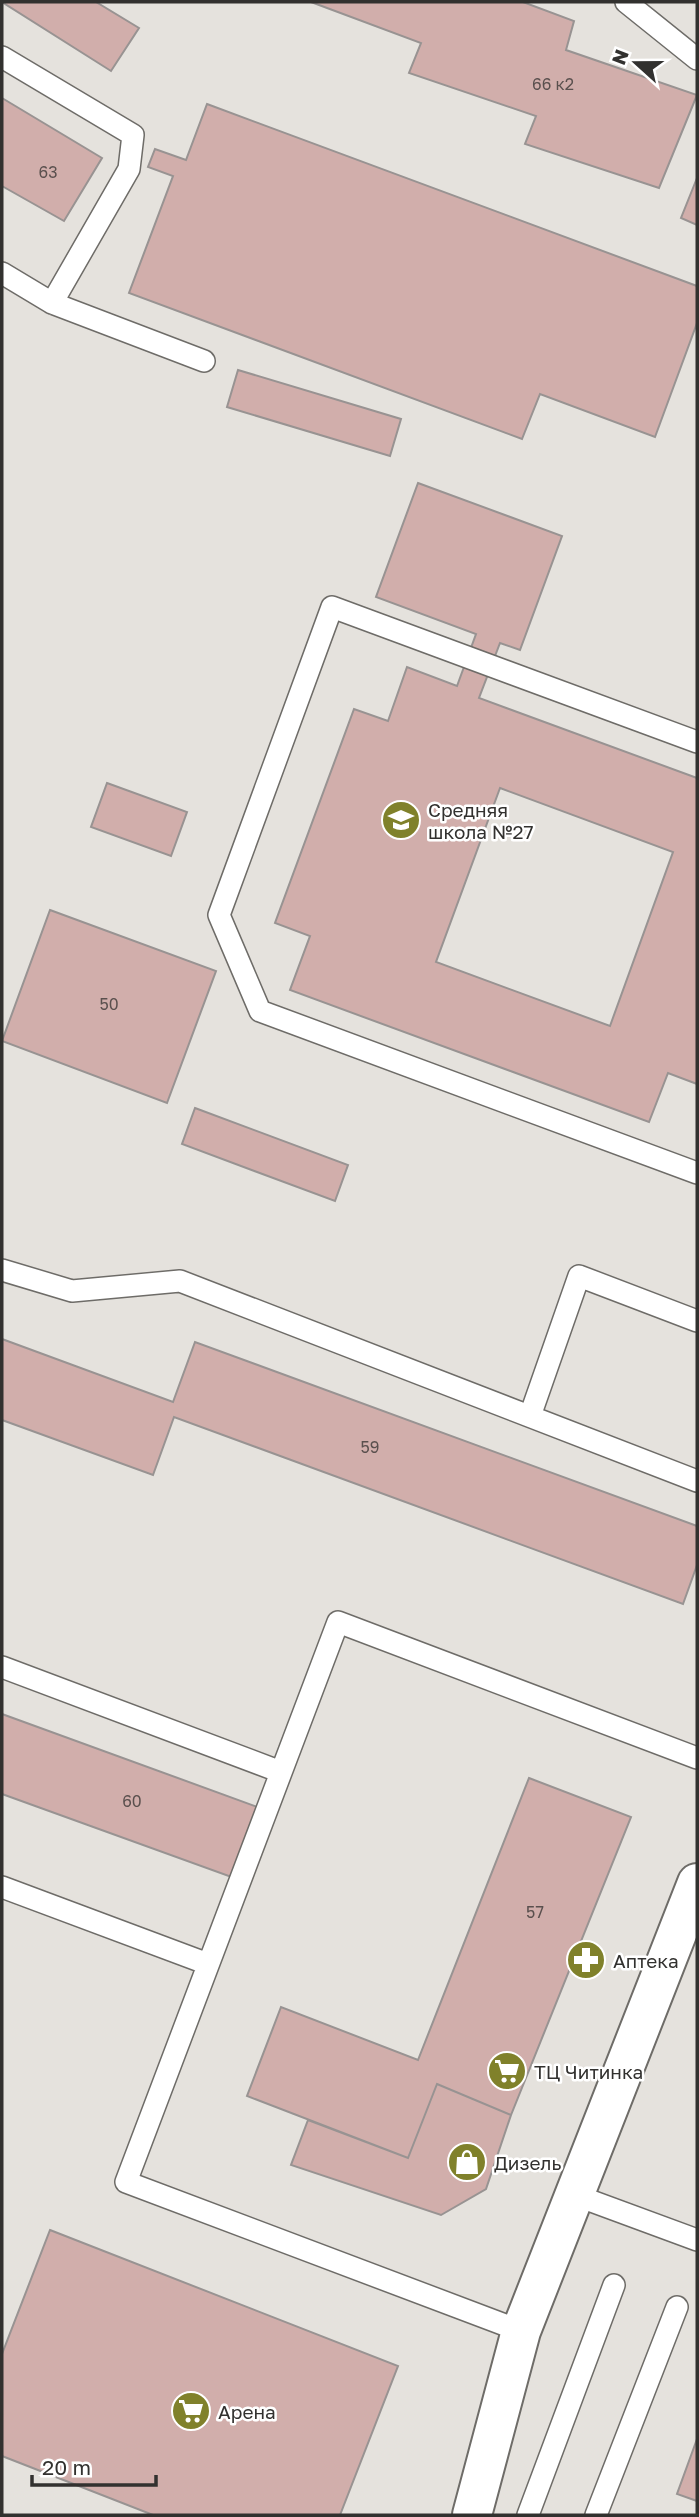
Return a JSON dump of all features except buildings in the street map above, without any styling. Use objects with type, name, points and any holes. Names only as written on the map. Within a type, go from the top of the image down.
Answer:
[{"type":"street","points":[[472,2515],[522,2331],[697,1883]]},
{"type":"lane","points":[[626,2],[697,59]]},
{"type":"lane","points":[[2,57],[133,135],[128,169],[52,303]]},
{"type":"lane","points":[[2,273],[52,303],[204,361]]},
{"type":"lane","points":[[697,742],[332,607],[219,915],[260,1011],[697,1174]]},
{"type":"lane","points":[[2,1270],[72,1291],[180,1281],[697,1481]]},
{"type":"lane","points":[[530,1416],[579,1276],[697,1321]]},
{"type":"lane","points":[[522,2331],[126,2182],[338,1622],[697,1758]]},
{"type":"lane","points":[[2,1667],[281,1772]]},
{"type":"lane","points":[[2,1887],[208,1964]]},
{"type":"lane","points":[[575,2194],[697,2240]]},
{"type":"lane","points":[[528,2515],[614,2285]]},
{"type":"lane","points":[[596,2515],[677,2307]]},
{"type":"place","name":"Средняя школа №27","points":[[401,820]]},
{"type":"place","name":"Аптека","points":[[586,1960]]},
{"type":"place","name":"ТЦ Читинка","points":[[507,2071]]},
{"type":"place","name":"Дизель","points":[[467,2162]]},
{"type":"place","name":"Арена","points":[[191,2411]]}]
